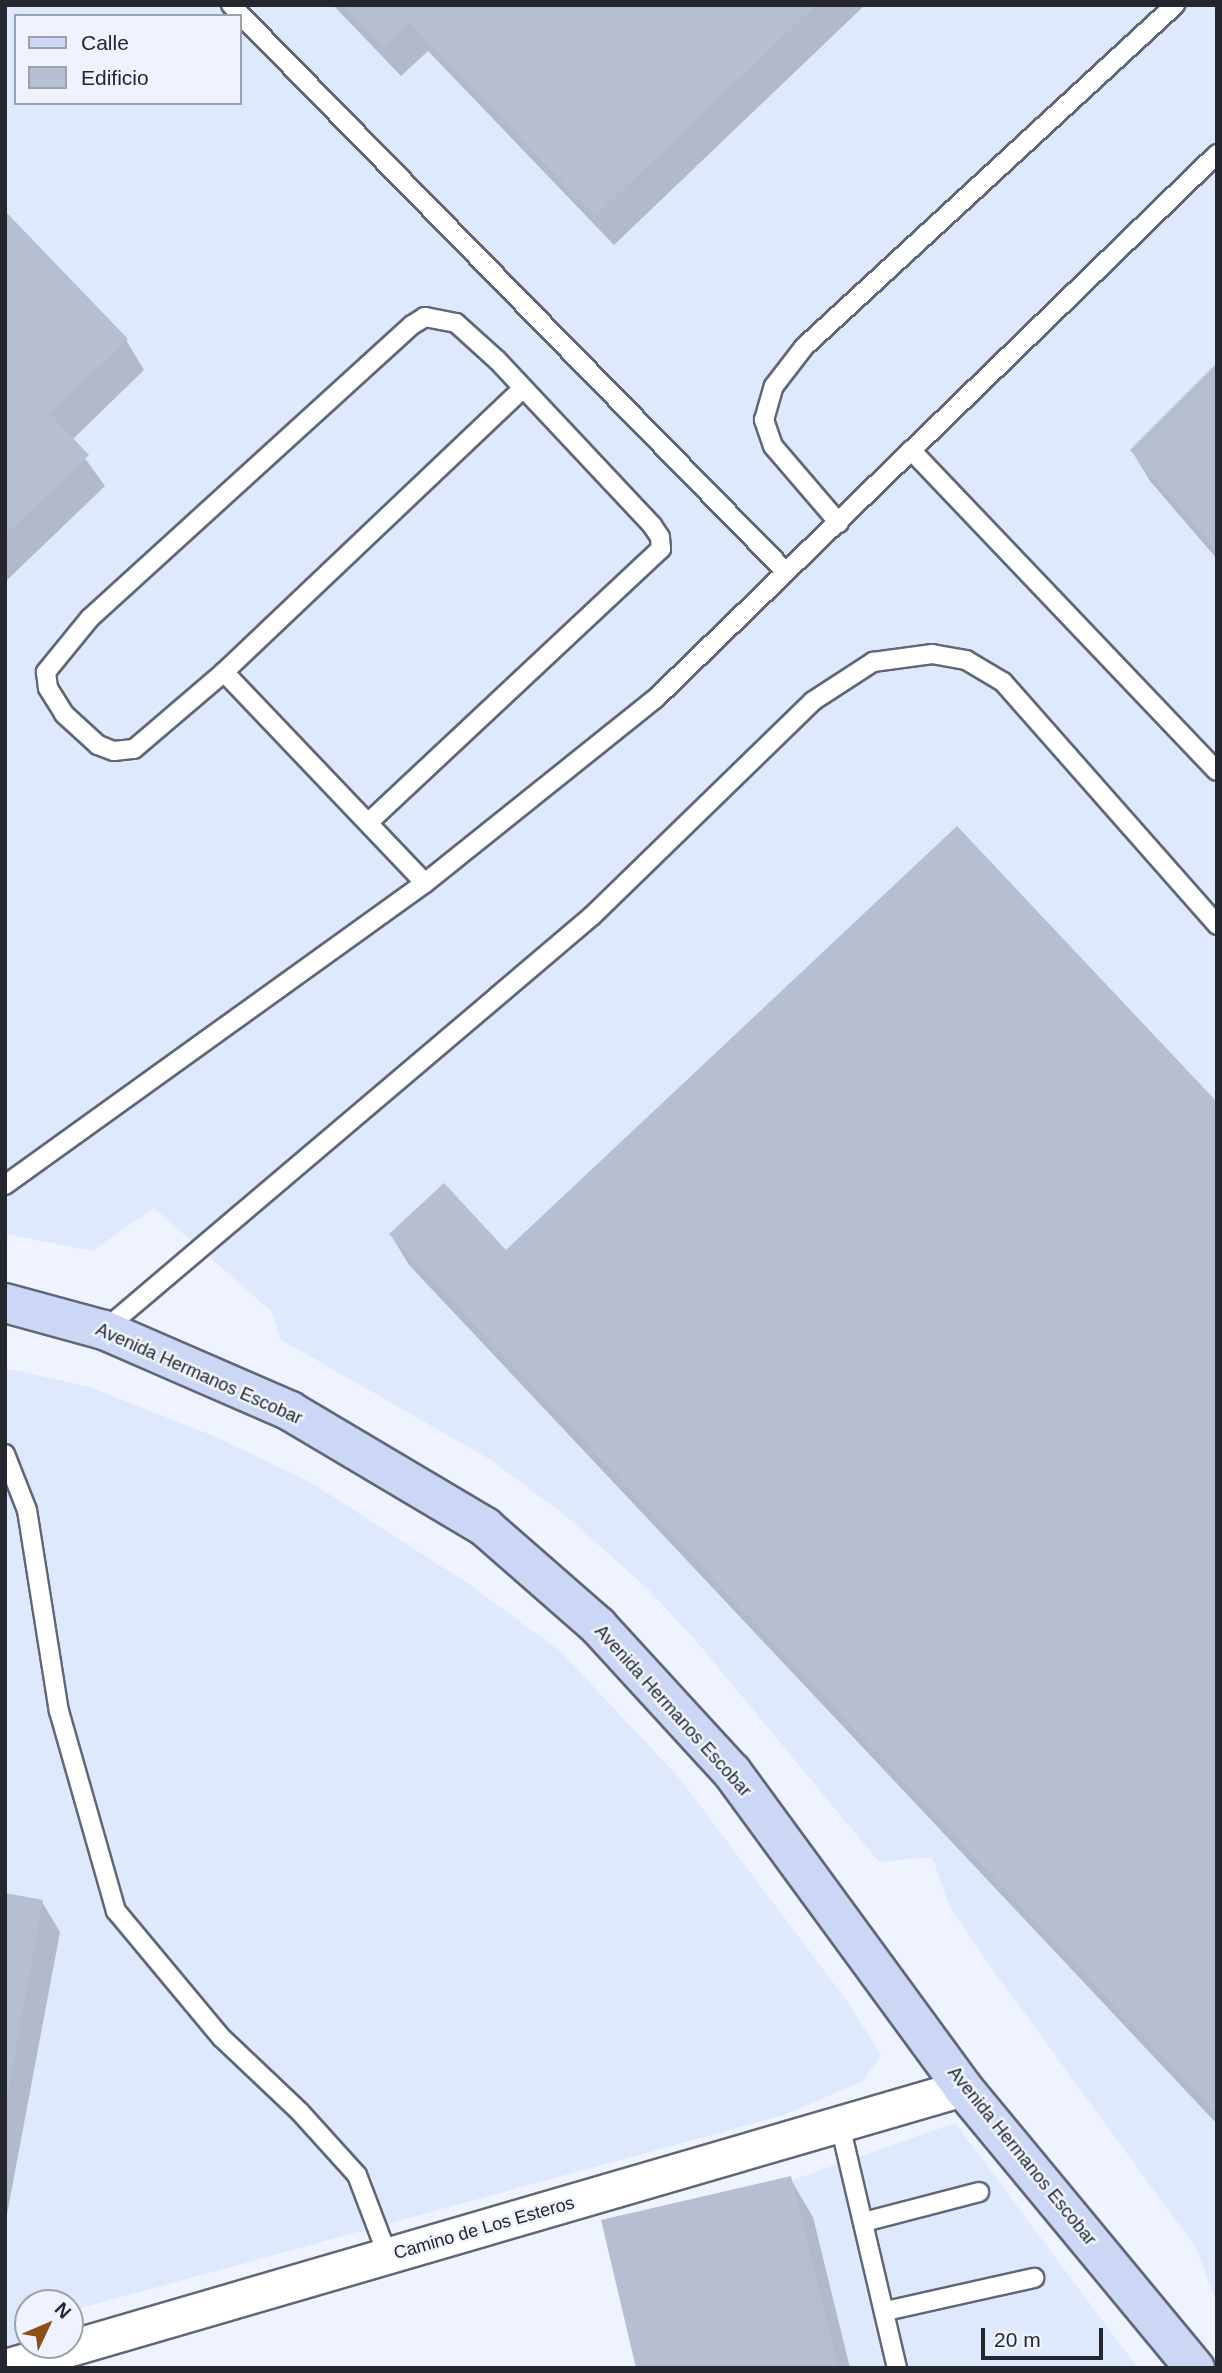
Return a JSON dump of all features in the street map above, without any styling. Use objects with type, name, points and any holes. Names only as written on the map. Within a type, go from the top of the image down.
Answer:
[{"type":"main road","name":"Avenida Hermanos Escobar","points":[[5,1303],[104,1330],[290,1411],[485,1527],[598,1626],[732,1772],[963,2088],[1202,2367]]},
{"type":"street","name":"Camino de Los Esteros","points":[[5,2367],[963,2088]]},
{"type":"lane","points":[[839,523],[773,446],[764,420],[774,386],[804,347],[1175,5]]},
{"type":"lane","points":[[242,16],[786,572]]},
{"type":"lane","points":[[5,1185],[425,884],[655,699],[1217,154]]},
{"type":"lane","points":[[369,822],[661,549],[660,537],[652,525],[522,389],[456,323],[425,317],[90,618],[46,671],[48,688],[64,714],[98,745],[114,751],[134,749],[224,672],[522,389]]},
{"type":"lane","points":[[911,450],[1217,771]]},
{"type":"lane","points":[[104,1330],[592,916],[813,701],[873,662],[932,654],[966,660],[1003,682],[1217,925]]},
{"type":"lane","points":[[224,672],[425,884]]},
{"type":"lane","points":[[5,1454],[27,1510],[59,1711],[116,1911],[222,2038],[300,2112],[357,2175],[388,2256]]},
{"type":"lane","points":[[840,2125],[886,2311],[897,2368]]},
{"type":"lane","points":[[864,2222],[979,2192]]},
{"type":"lane","points":[[886,2311],[1034,2278]]},
{"type":"shaded area","points":[[5,5],[1217,5],[1217,2304],[1196,2248],[990,1966],[949,1905],[932,1857],[879,1862],[697,1642],[649,1590],[567,1517],[491,1460],[280,1339],[272,1312],[154,1208],[92,1251],[5,1234]]},
{"type":"shaded area","points":[[5,1368],[89,1387],[214,1436],[310,1482],[472,1586],[561,1652],[681,1780],[847,2001],[881,2055],[863,2081],[784,2115],[84,2307],[84,2289],[14,2289],[14,2359],[25,2359],[28,2368],[5,2368]]},
{"type":"shaded area","points":[[955,2123],[1138,2368],[643,2368],[616,2242]]},
{"type":"building","points":[[343,5],[816,5],[595,216],[409,22],[383,47]]},
{"type":"building","points":[[5,211],[128,339],[50,414],[89,455],[5,535]]},
{"type":"building","points":[[1217,363],[1217,551],[1130,450]]},
{"type":"building","points":[[957,826],[1217,1102],[1217,2115],[389,1234],[444,1183],[506,1250]]},
{"type":"building","points":[[5,1893],[43,1900],[7,2096],[5,2096]]},
{"type":"building","points":[[791,2176],[838,2368],[636,2368],[601,2220]]}]
